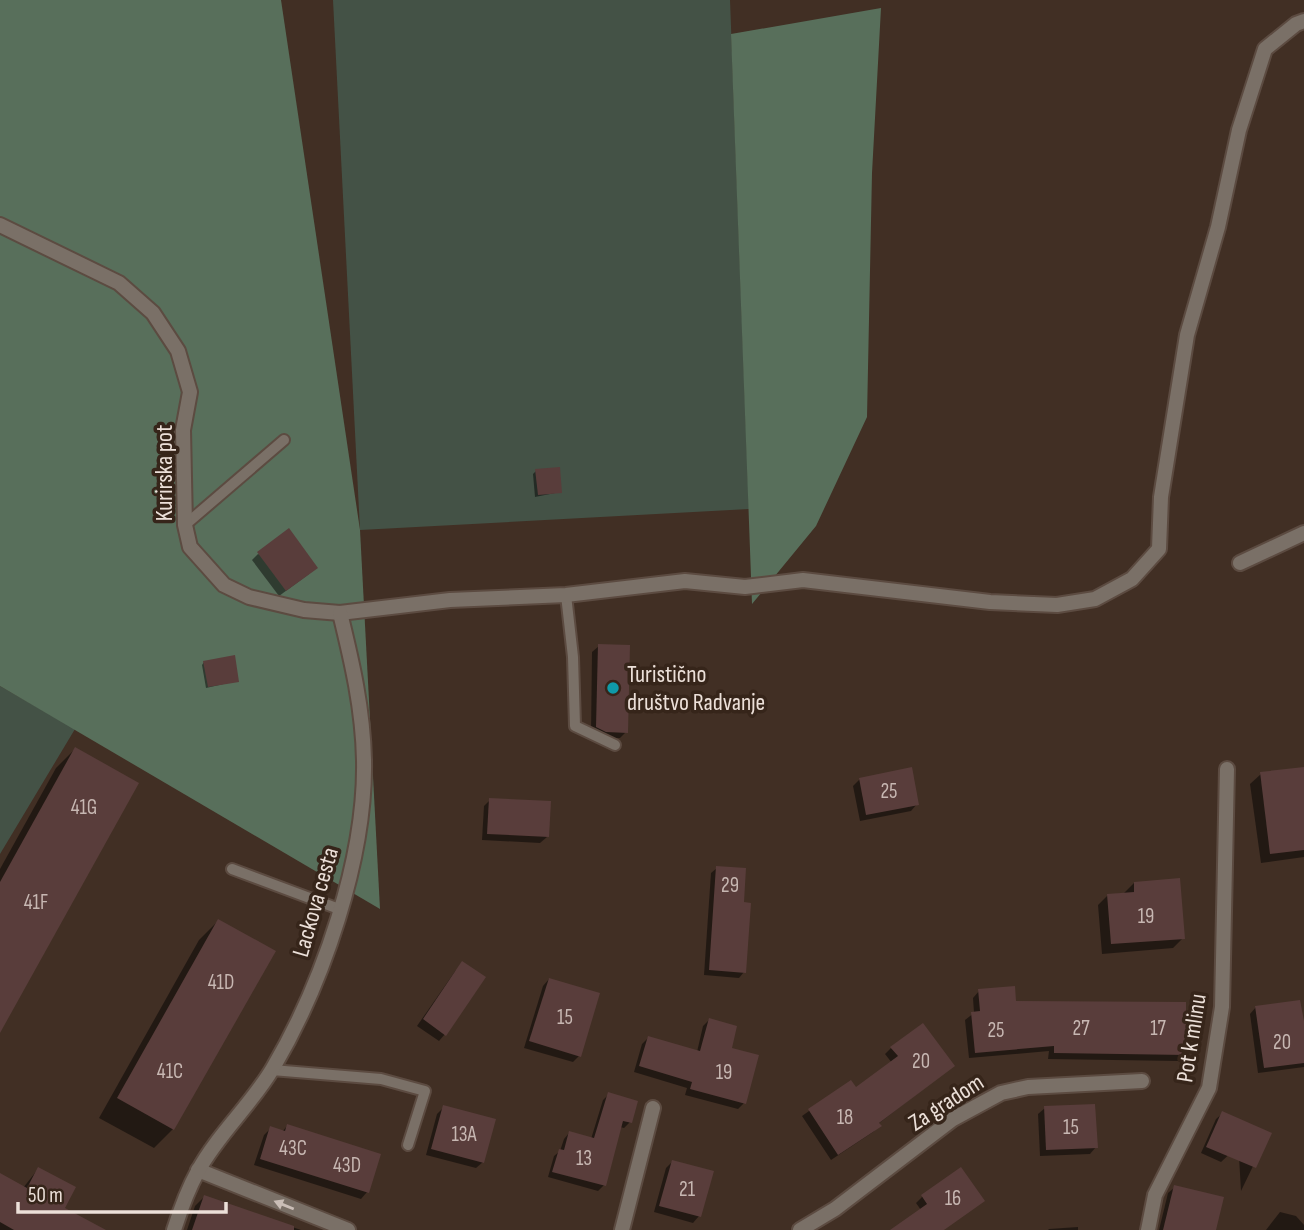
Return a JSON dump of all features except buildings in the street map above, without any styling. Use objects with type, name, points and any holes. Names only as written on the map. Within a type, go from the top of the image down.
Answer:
[{"type":"street","name":"Kurirska pot","points":[[0,225],[119,283],[153,313],[178,351],[190,392],[183,429],[185,525],[190,547],[224,585],[274,604],[340,613],[450,600],[566,595],[685,581],[745,587],[803,580],[990,602],[1057,605],[1095,599],[1132,579],[1159,549],[1161,497],[1187,335],[1218,227],[1239,130],[1265,49],[1296,24],[1304,21]]},
{"type":"street","points":[[1240,563],[1304,533]]},
{"type":"street","name":"Lackova cesta","points":[[174,1230],[198,1170],[272,1070],[310,1000],[340,909],[361,821],[364,760],[357,681],[340,613]]},
{"type":"street","name":"Pot k mlinu","points":[[1148,1230],[1155,1195],[1209,1087],[1222,1007],[1227,769]]},
{"type":"street","name":"Za gradom","points":[[800,1230],[835,1209],[953,1119],[1001,1093],[1028,1087],[1142,1081]]},
{"type":"street","points":[[622,1230],[653,1108]]},
{"type":"street","points":[[198,1170],[348,1230]]},
{"type":"lane","points":[[185,525],[284,440]]},
{"type":"lane","points":[[566,595],[573,657],[575,726],[615,745]]},
{"type":"lane","points":[[232,869],[340,909]]},
{"type":"lane","points":[[272,1070],[382,1079],[425,1091],[408,1145]]},
{"type":"green space","points":[[0,0],[281,0],[360,530],[380,909],[0,686]]},
{"type":"green space","points":[[333,0],[730,0],[749,509],[360,530]]},
{"type":"green space","points":[[881,8],[872,173],[867,417],[816,526],[752,604],[731,34]]},
{"type":"green space","points":[[0,686],[75,729],[0,854]]},
{"type":"place","name":"Turistično društvo Radvanje","points":[[613,688]]}]
